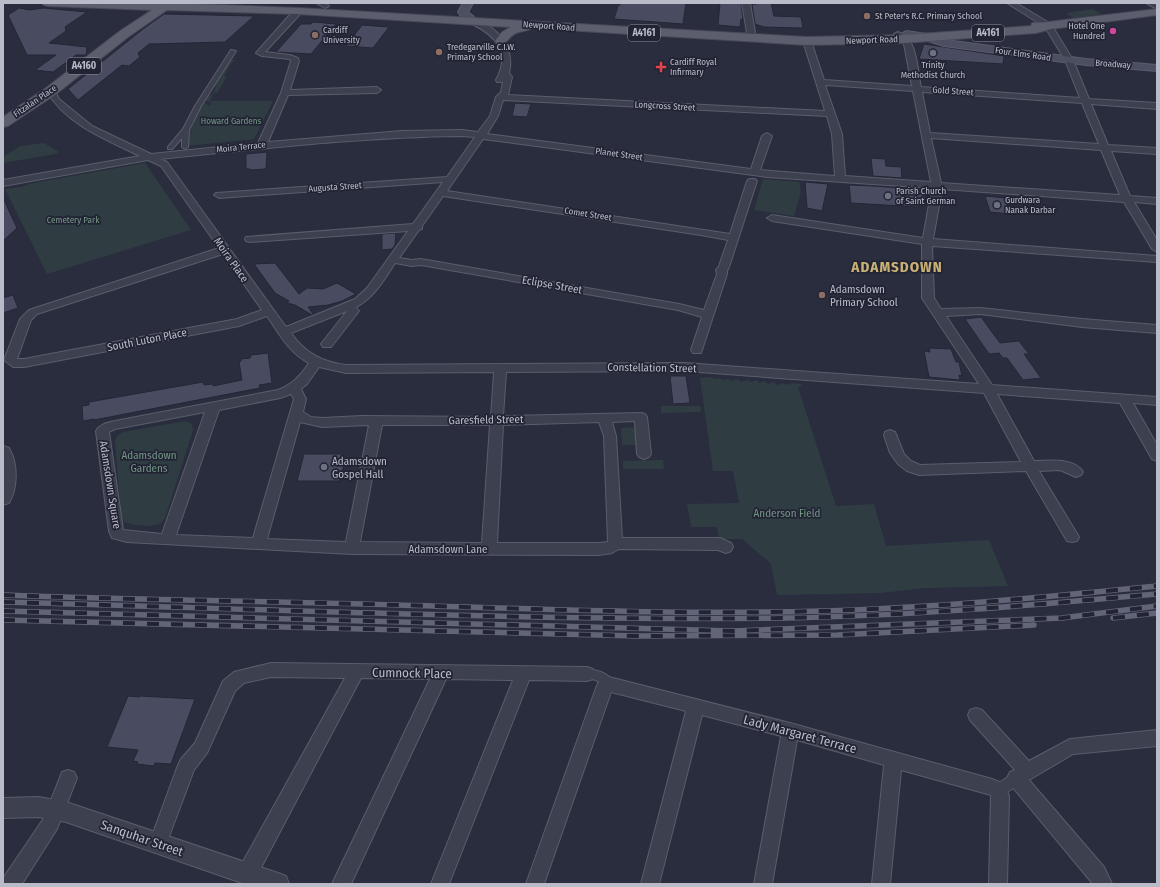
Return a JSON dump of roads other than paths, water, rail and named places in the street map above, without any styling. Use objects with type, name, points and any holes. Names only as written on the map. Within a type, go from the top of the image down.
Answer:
[{"type":"main road","name":"Newport Road","points":[[48,3],[160,5],[298,11],[752,36],[903,35],[927,37],[1036,29],[1048,26],[1157,12]]},
{"type":"main road","name":"Newport Road","points":[[243,3],[322,5],[465,15],[481,22],[651,28],[807,41],[1040,25],[1048,26]]},
{"type":"main road","points":[[465,15],[464,10],[468,3]]},
{"type":"main road","points":[[477,3],[474,11],[481,22]]},
{"type":"main road","name":"Fitzalan Place","points":[[3,123],[54,96],[124,34],[160,5]]},
{"type":"main road","name":"Fitzalan Place","points":[[3,114],[160,5]]},
{"type":"main road","points":[[501,40],[505,34],[511,30],[537,25]]},
{"type":"main road","name":"Four Elms Road","points":[[927,37],[951,44],[1069,60]]},
{"type":"main road","name":"Broadway","points":[[1069,60],[1157,68]]},
{"type":"street","points":[[746,3],[752,36]]},
{"type":"street","points":[[1011,3],[1048,26],[1069,60],[1104,147],[1127,199],[1157,249]]},
{"type":"street","points":[[1150,3],[1157,7]]},
{"type":"street","points":[[262,145],[285,93],[295,61],[292,58],[260,53],[298,11]]},
{"type":"street","points":[[283,332],[349,306],[359,301],[372,290],[442,193],[494,116],[500,97],[505,93],[508,82],[508,78],[505,74],[505,56],[501,40],[481,22]]},
{"type":"street","points":[[903,35],[908,43],[937,189],[928,242],[928,295],[938,313],[989,390],[1030,466],[1072,537]]},
{"type":"street","points":[[807,41],[837,134],[840,178]]},
{"type":"street","points":[[170,148],[186,130],[198,106],[233,51]]},
{"type":"street","name":"Gold Street","points":[[820,82],[1157,106]]},
{"type":"street","points":[[285,93],[377,90]]},
{"type":"street","name":"Moira Place","points":[[54,96],[89,128],[164,164],[283,332],[298,350],[316,362]]},
{"type":"street","name":"Longcross Street","points":[[500,97],[830,114]]},
{"type":"street","points":[[185,147],[186,130]]},
{"type":"street","name":"Moira Terrace","points":[[3,183],[150,157],[262,145],[402,134],[462,132],[482,134]]},
{"type":"street","name":"Planet Street","points":[[482,134],[754,177],[840,178],[1157,201]]},
{"type":"street","points":[[927,135],[1157,151]]},
{"type":"street","points":[[697,350],[722,274],[721,270],[724,267],[734,238],[767,136]]},
{"type":"street","name":"Augusta Street","points":[[219,195],[440,179],[451,180]]},
{"type":"street","name":"Comet Street","points":[[442,193],[472,196],[734,238]]},
{"type":"street","points":[[772,218],[928,242],[1157,259]]},
{"type":"street","points":[[250,239],[418,227]]},
{"type":"street","name":"South Luton Place","points":[[224,250],[36,311],[28,316],[10,360],[17,364],[24,363],[239,322],[268,312]]},
{"type":"street","name":"Eclipse Street","points":[[394,260],[412,263],[421,262],[672,306],[709,314]]},
{"type":"street","points":[[327,344],[353,311],[349,306]]},
{"type":"street","points":[[938,313],[974,310],[1089,324],[1157,329]]},
{"type":"street","points":[[258,544],[300,399],[293,389],[308,375],[316,362]]},
{"type":"street","name":"Constellation Street","points":[[316,362],[329,367],[346,369],[685,367],[1157,401]]},
{"type":"street","points":[[489,549],[500,368]]},
{"type":"street","name":"Adamsdown Square","points":[[168,540],[127,537],[118,534],[116,531],[102,431],[107,427],[115,425],[272,396],[293,389]]},
{"type":"street","points":[[1124,399],[1157,456]]},
{"type":"street","points":[[168,540],[214,406]]},
{"type":"street","name":"Garesfield Street","points":[[296,414],[301,418],[316,422],[359,420],[497,421],[513,419],[641,417],[644,454]]},
{"type":"street","points":[[604,418],[610,436],[616,543]]},
{"type":"street","points":[[352,548],[376,421]]},
{"type":"street","points":[[890,435],[901,461],[910,467],[919,470],[1062,465],[1076,472]]},
{"type":"street","points":[[3,452],[6,463],[7,477],[3,500]]},
{"type":"street","name":"Adamsdown Lane","points":[[168,540],[352,548],[599,549],[612,546],[616,543],[720,544],[726,547]]},
{"type":"street","name":"Cumnock Place","points":[[158,844],[187,766],[201,748],[228,686],[238,678],[271,670],[440,674],[587,674]]},
{"type":"street","points":[[247,874],[356,672]]},
{"type":"street","points":[[341,884],[440,674]]},
{"type":"street","points":[[440,884],[523,674]]},
{"type":"street","points":[[535,884],[606,686],[598,675],[587,674]]},
{"type":"street","name":"Lady Margaret Terrace","points":[[606,686],[614,684],[893,759],[998,790]]},
{"type":"street","points":[[650,884],[696,706]]},
{"type":"street","points":[[976,715],[1097,874],[1103,884]]},
{"type":"street","points":[[763,884],[790,731]]},
{"type":"street","points":[[998,884],[1000,796],[998,790],[1021,774],[1070,747],[1155,740]]},
{"type":"street","points":[[881,884],[893,759]]},
{"type":"street","points":[[11,884],[57,810],[68,778]]},
{"type":"street","name":"Sanquhar Street","points":[[3,808],[39,807],[57,810],[278,884]]},
{"type":"railway","points":[[3,595],[610,611],[768,612],[863,610],[947,605],[1157,586]]},
{"type":"railway","points":[[3,602],[492,616],[590,618],[786,618],[879,615],[1018,606],[1157,594]]},
{"type":"railway","points":[[3,611],[733,631],[1062,618],[1157,606]]},
{"type":"railway","points":[[1113,618],[1157,613]]},
{"type":"railway","points":[[3,620],[638,636],[838,635],[1034,625]]},
{"type":"place","name":"St Peter's R.C. Primary School","points":[[867,16]]},
{"type":"place","name":"Hotel One Hundred","points":[[1113,31]]},
{"type":"place","name":"Cardiff University","points":[[315,35]]},
{"type":"place","name":"Tredegarville C.I.W. Primary School","points":[[439,52]]},
{"type":"place","name":"Trinity Methodist Church","points":[[933,53]]},
{"type":"place","name":"Cardiff Royal Infirmary","points":[[661,67]]},
{"type":"place","name":"Parish Church of Saint German","points":[[888,196]]},
{"type":"place","name":"Gurdwara Nanak Darbar","points":[[997,205]]},
{"type":"place","name":"Adamsdown Primary School","points":[[822,295]]},
{"type":"place","name":"Adamsdown Gospel Hall","points":[[324,467]]},
{"type":"district","name":"ADAMSDOWN","points":[[897,267]]},
{"type":"park label","name":"Howard Gardens","points":[[231,121]]},
{"type":"park label","name":"Cemetery Park","points":[[73,220]]},
{"type":"park label","name":"Adamsdown Gardens","points":[[149,461]]},
{"type":"park label","name":"Anderson Field","points":[[787,513]]}]
